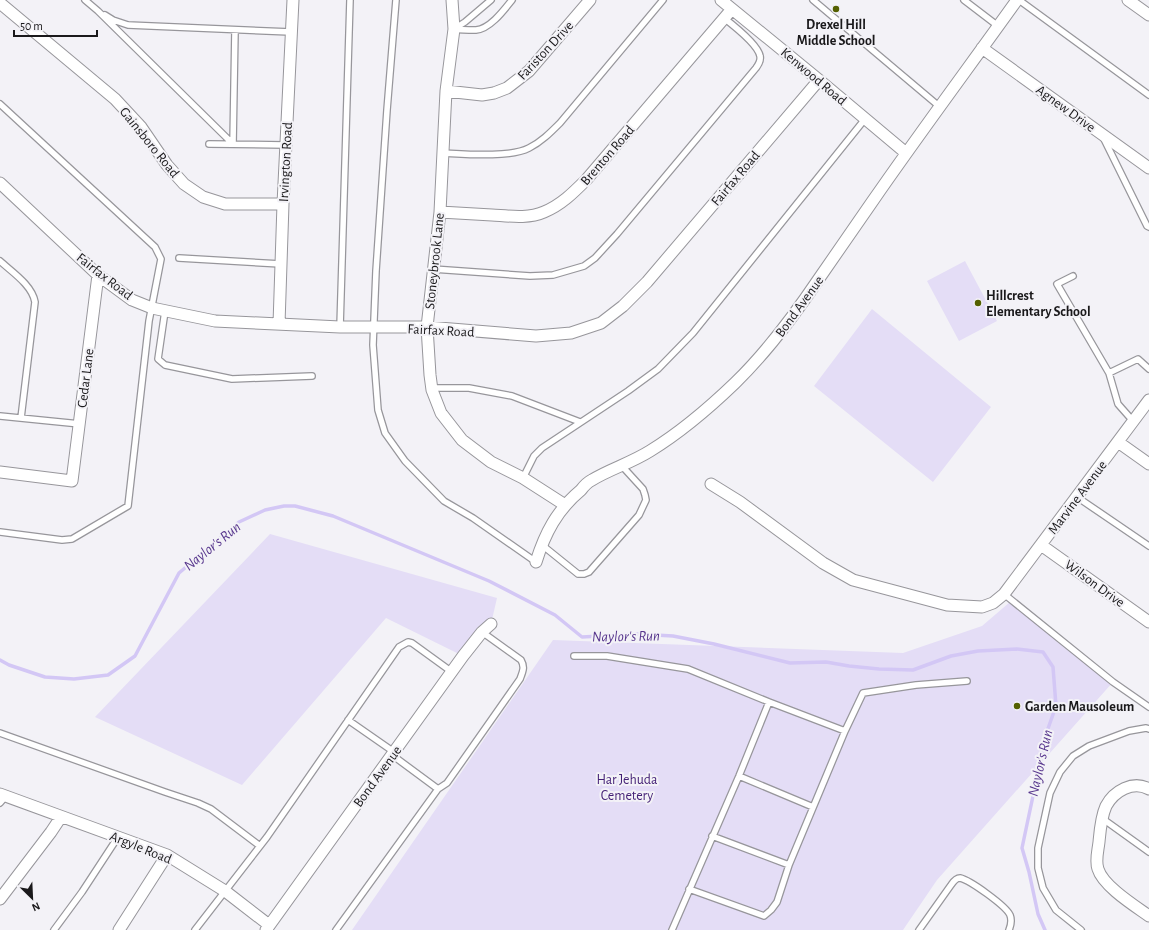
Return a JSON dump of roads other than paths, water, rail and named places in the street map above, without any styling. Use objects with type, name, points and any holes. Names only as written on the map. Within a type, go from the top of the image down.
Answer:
[{"type":"street","name":"Irvington Road","points":[[279,324],[282,204],[292,0]]},
{"type":"street","name":"Stoneybrook Lane","points":[[452,0],[454,29],[446,91],[440,212],[427,327],[432,388],[441,412],[462,440],[491,462],[523,478],[565,505]]},
{"type":"street","name":"Fariston Drive","points":[[446,91],[482,95],[494,93],[507,88],[530,71],[590,0]]},
{"type":"street","name":"Kenwood Road","points":[[721,0],[728,13],[819,80],[906,153]]},
{"type":"street","name":"Bond Avenue","points":[[536,562],[542,545],[556,516],[565,505],[592,480],[648,452],[697,417],[731,387],[762,356],[793,316],[906,153],[1018,0]]},
{"type":"street","points":[[1128,0],[1149,15]]},
{"type":"street","name":"Gainsboro Road","points":[[0,3],[115,99],[141,127],[167,165],[184,184],[203,196],[224,204],[282,204]]},
{"type":"street","name":"Brenton Road","points":[[440,212],[529,216],[544,212],[560,204],[586,180],[728,13]]},
{"type":"street","name":"Agnew Drive","points":[[982,48],[1149,168]]},
{"type":"street","name":"Fairfax Road","points":[[0,183],[98,275],[132,300],[152,308],[215,321],[374,328],[427,327],[536,336],[571,333],[601,323],[623,306],[647,282],[819,80]]},
{"type":"street","name":"Cedar Lane","points":[[0,472],[72,481],[98,275]]},
{"type":"street","name":"Marvine Avenue","points":[[711,484],[740,502],[824,562],[853,580],[947,604],[982,607],[993,603],[1004,594],[1149,400]]},
{"type":"street","points":[[1118,442],[1149,464]]},
{"type":"street","name":"Wilson Drive","points":[[1041,545],[1149,622]]},
{"type":"street","name":"Bond Avenue","points":[[268,928],[452,672],[487,628]]},
{"type":"street","points":[[1149,788],[1142,785],[1128,786],[1114,795],[1106,806],[1097,856],[1098,870],[1107,884],[1149,916]]},
{"type":"street","name":"Argyle Road","points":[[2,798],[61,817],[167,855],[225,891],[268,928]]},
{"type":"street","points":[[0,899],[61,817]]},
{"type":"street","points":[[119,930],[167,855]]},
{"type":"lane","points":[[84,0],[98,11],[232,144]]},
{"type":"lane","points":[[340,327],[350,0]]},
{"type":"lane","points":[[396,0],[386,117],[373,346],[378,410],[385,433],[405,461],[444,502],[473,518],[536,562]]},
{"type":"lane","points":[[454,29],[465,22],[491,0]]},
{"type":"lane","points":[[454,29],[478,30],[498,17],[512,0]]},
{"type":"lane","points":[[443,153],[514,153],[527,149],[542,140],[560,123],[663,0]]},
{"type":"lane","points":[[813,0],[940,107]]},
{"type":"lane","points":[[964,0],[998,26]]},
{"type":"lane","points":[[1018,0],[1149,95]]},
{"type":"lane","points":[[98,11],[113,20],[128,25],[291,32]]},
{"type":"lane","points":[[433,269],[530,276],[553,275],[584,266],[595,258],[617,234],[760,62],[760,56],[755,47],[728,13]]},
{"type":"lane","points":[[125,38],[123,32],[124,28],[128,25]]},
{"type":"lane","points":[[232,144],[235,30]]},
{"type":"lane","points":[[0,104],[155,247],[161,259],[149,321],[128,506],[72,539],[62,540],[0,532]]},
{"type":"lane","points":[[523,478],[534,456],[542,448],[628,391],[658,369],[693,333],[865,119]]},
{"type":"lane","points":[[1101,134],[1147,226],[1149,227]]},
{"type":"lane","points":[[209,144],[285,145]]},
{"type":"lane","points":[[179,258],[281,264]]},
{"type":"lane","points":[[0,260],[33,294],[35,302],[21,418]]},
{"type":"lane","points":[[1074,276],[1057,284],[1109,373],[1118,404],[1133,421]]},
{"type":"lane","points":[[165,311],[158,359],[165,365],[232,379],[312,376]]},
{"type":"lane","points":[[1109,373],[1138,359],[1149,369]]},
{"type":"lane","points":[[432,388],[469,388],[512,396],[580,422]]},
{"type":"lane","points":[[0,416],[80,424]]},
{"type":"lane","points":[[542,545],[578,574],[589,572],[639,515],[646,500],[643,489],[622,466]]},
{"type":"lane","points":[[1077,497],[1149,546]]},
{"type":"lane","points":[[1004,594],[1113,682],[1149,707]]},
{"type":"lane","points":[[336,930],[438,789],[447,783],[520,679],[524,671],[524,666],[521,660],[487,628]]},
{"type":"lane","points":[[195,930],[260,846],[399,647],[404,643],[412,643],[452,672]]},
{"type":"lane","points":[[574,656],[607,656],[688,669],[845,731]]},
{"type":"lane","points":[[689,889],[764,916],[777,902],[789,865],[845,731],[863,693],[916,685],[967,681]]},
{"type":"lane","points":[[672,930],[739,776],[769,702]]},
{"type":"lane","points":[[348,720],[438,789]]},
{"type":"lane","points":[[1081,930],[1056,910],[1043,888],[1038,868],[1038,848],[1050,792],[1060,772],[1073,756],[1089,746],[1129,731],[1146,728],[1149,729]]},
{"type":"lane","points":[[0,733],[198,803],[210,809],[260,846]]},
{"type":"lane","points":[[739,776],[813,807]]},
{"type":"lane","points":[[1103,819],[1149,852]]},
{"type":"lane","points":[[712,836],[789,865]]},
{"type":"lane","points":[[54,930],[82,892],[118,837]]},
{"type":"lane","points":[[919,930],[955,879],[960,878],[977,886],[1008,910],[1011,916],[1009,930]]},
{"type":"waterway","name":"Naylor's Run","points":[[0,660],[9,665],[45,677],[74,679],[108,675],[135,656],[179,573],[239,522],[265,510],[284,506],[295,506],[333,516],[489,581],[555,615],[582,637],[637,634],[673,636],[714,644],[790,663],[826,662],[879,669],[913,670],[951,656],[978,651],[1017,649],[1043,652],[1053,667],[1056,706],[1045,737],[1022,848],[1038,914],[1045,930]]},
{"type":"place","name":"Drexel Hill Middle School","points":[[836,9]]},
{"type":"place","name":"Hillcrest Elementary School","points":[[978,303]]},
{"type":"place","name":"Garden Mausoleum","points":[[1017,706]]},
{"type":"park label","name":"Har Jehuda Cemetery","points":[[627,788]]}]
